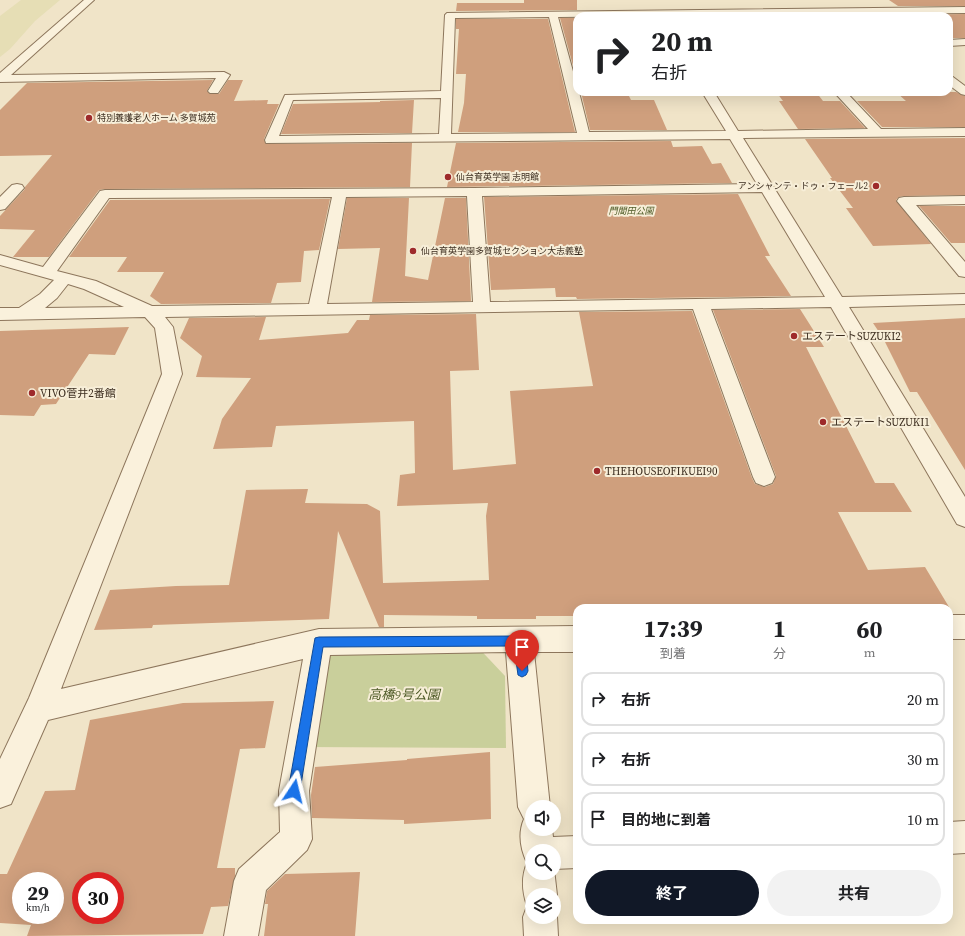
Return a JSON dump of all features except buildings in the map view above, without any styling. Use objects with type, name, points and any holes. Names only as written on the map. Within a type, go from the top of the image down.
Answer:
[{"type":"street","points":[[0,79],[89,0]]},
{"type":"street","points":[[916,12],[965,10]]},
{"type":"street","points":[[552,14],[573,94]]},
{"type":"street","points":[[445,137],[450,15],[573,14]]},
{"type":"street","points":[[953,42],[965,42]]},
{"type":"street","points":[[0,79],[224,75],[214,91]]},
{"type":"street","points":[[953,80],[965,81]]},
{"type":"street","points":[[953,82],[965,92]]},
{"type":"street","points":[[446,94],[289,97],[271,140],[965,132]]},
{"type":"street","points":[[574,96],[584,136]]},
{"type":"street","points":[[710,96],[765,188],[837,302],[965,517]]},
{"type":"street","points":[[844,96],[877,132]]},
{"type":"street","points":[[0,206],[17,188]]},
{"type":"street","points":[[24,313],[46,300],[56,290],[56,276],[105,194],[474,192],[765,188]]},
{"type":"street","points":[[474,192],[482,307]]},
{"type":"street","points":[[317,310],[340,193]]},
{"type":"street","points":[[965,200],[904,201],[965,272]]},
{"type":"street","points":[[0,260],[90,285],[150,312],[164,327],[172,374],[39,708],[0,793]]},
{"type":"street","points":[[0,314],[965,299]]},
{"type":"street","points":[[700,304],[764,477]]},
{"type":"street","points":[[953,627],[965,627]]},
{"type":"street","points":[[39,708],[319,642],[519,641],[573,639]]},
{"type":"street","points":[[519,641],[533,800]]},
{"type":"street","points":[[241,936],[251,881],[296,839],[294,791],[319,642]]},
{"type":"street","points":[[953,838],[965,837]]},
{"type":"street","points":[[561,853],[573,852]]},
{"type":"street","points":[[540,924],[541,936]]},
{"type":"shaded area","points":[[21,0],[60,0],[35,21],[10,49],[0,57],[0,16]]},
{"type":"green space","name":"高橋9号公園","points":[[472,641],[505,676],[506,748],[301,747],[319,642]]},
{"type":"place","name":"特別養護老人ホーム 多賀城苑","points":[[89,118]]},
{"type":"place","name":"仙台育英学園 志明館","points":[[448,177]]},
{"type":"place","name":"アンシャンテ・ドゥ・フェール2","points":[[876,186]]},
{"type":"place","name":"仙台育英学園多賀城セクション大志義塾","points":[[413,251]]},
{"type":"place","name":"エステートSUZUKI2","points":[[794,336]]},
{"type":"place","name":"VIVO菅井2番館","points":[[32,393]]},
{"type":"place","name":"エステートSUZUKI1","points":[[823,422]]},
{"type":"place","name":"THEHOUSEOFIKUEI90","points":[[597,471]]},
{"type":"route","points":[[294,791],[319,642],[519,641],[522,671]]},
{"type":"park label","name":"門間田公園","points":[[631,211]]}]
